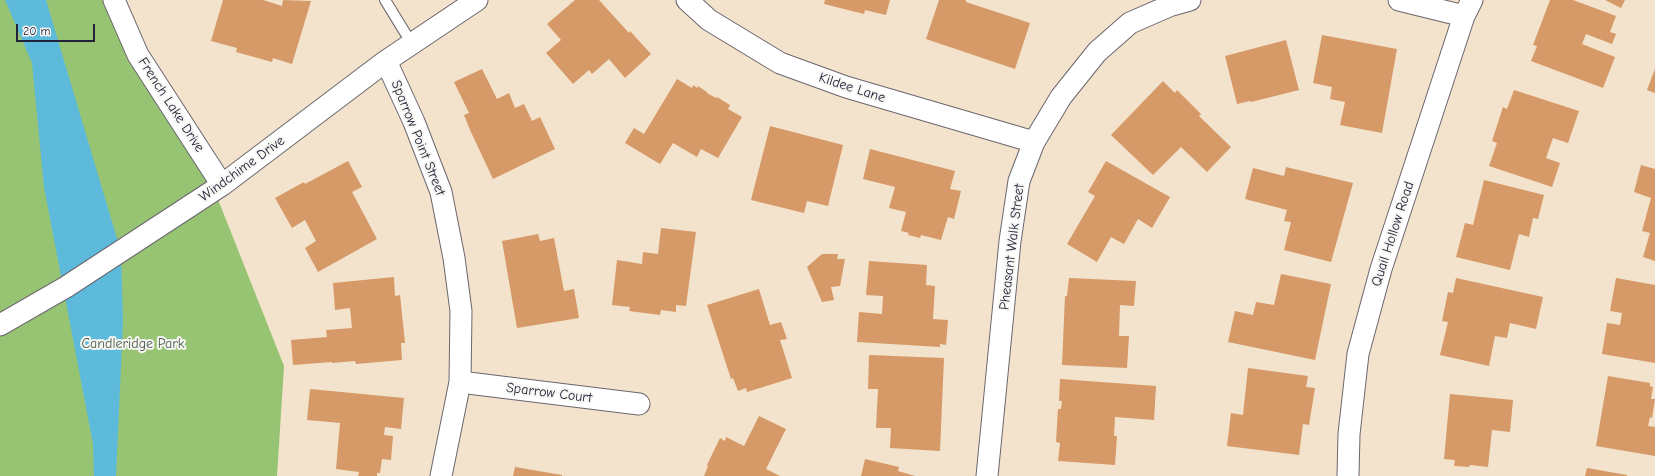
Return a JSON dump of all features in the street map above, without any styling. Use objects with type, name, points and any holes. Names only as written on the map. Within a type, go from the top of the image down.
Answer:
[{"type":"street","name":"French Lake Drive","points":[[114,0],[138,55],[222,185]]},
{"type":"street","name":"Windchime Drive","points":[[0,325],[66,287],[222,185],[386,62],[477,0]]},
{"type":"street","name":"Kildee Lane","points":[[687,0],[709,20],[780,63],[846,87],[1034,142]]},
{"type":"street","name":"Pheasant Walk Street","points":[[987,476],[1010,241],[1019,181],[1034,142],[1061,97],[1097,52],[1130,23],[1169,6],[1190,0]]},
{"type":"street","points":[[1399,0],[1468,8]]},
{"type":"street","name":"Quail Hollow Road","points":[[1348,476],[1349,434],[1358,354],[1381,269],[1468,8]]},
{"type":"street","name":"Sparrow Point Street","points":[[386,62],[414,122],[441,192],[454,258],[461,311],[460,382],[441,476]]},
{"type":"street","name":"Sparrow Court","points":[[460,382],[639,404]]},
{"type":"lane","points":[[385,0],[412,44]]},
{"type":"green space","name":"Candleridge Park","points":[[0,0],[112,0],[196,144],[284,366],[277,476],[0,476]]},
{"type":"water","points":[[5,0],[46,0],[121,252],[123,321],[116,476],[94,476],[93,444],[44,187],[32,63]]},
{"type":"building","points":[[223,0],[263,0],[282,6],[283,0],[311,1],[292,64],[273,58],[272,62],[236,52],[237,48],[211,41]]},
{"type":"building","points":[[575,0],[599,0],[629,33],[630,31],[651,54],[625,78],[609,59],[592,74],[589,70],[573,84],[546,53],[561,40],[547,24]]},
{"type":"building","points":[[825,0],[890,0],[886,15],[865,10],[864,14],[824,4]]},
{"type":"building","points":[[939,0],[966,0],[966,2],[1030,23],[1015,69],[926,39]]},
{"type":"building","points":[[1550,0],[1573,0],[1616,16],[1610,32],[1616,34],[1612,44],[1586,34],[1582,44],[1615,57],[1603,88],[1531,61],[1537,46],[1533,45]]},
{"type":"building","points":[[1605,0],[1625,0],[1621,8]]},
{"type":"building","points":[[1322,35],[1397,49],[1382,133],[1340,125],[1345,102],[1330,99],[1332,87],[1313,83]]},
{"type":"building","points":[[1286,40],[1299,90],[1237,104],[1225,56]]},
{"type":"building","points":[[482,69],[497,99],[509,93],[515,108],[524,104],[532,121],[540,117],[555,149],[493,179],[470,130],[464,115],[469,113],[454,82]]},
{"type":"building","points":[[1655,69],[1655,93],[1647,90]]},
{"type":"building","points":[[677,79],[692,88],[693,85],[697,88],[698,86],[707,93],[716,98],[717,97],[730,105],[728,109],[742,117],[718,158],[701,149],[697,157],[673,143],[660,164],[625,143],[634,128],[644,134]]},
{"type":"building","points":[[1163,81],[1175,93],[1177,90],[1201,114],[1199,116],[1231,147],[1207,172],[1181,147],[1153,175],[1111,135]]},
{"type":"building","points":[[1514,90],[1579,111],[1568,143],[1553,138],[1546,158],[1560,163],[1552,187],[1489,166],[1497,143],[1492,141],[1503,107],[1507,109]]},
{"type":"building","points":[[770,126],[843,145],[828,206],[807,201],[804,213],[751,200]]},
{"type":"building","points":[[870,149],[955,171],[950,189],[961,191],[954,219],[948,217],[941,240],[921,235],[920,238],[908,235],[909,233],[901,231],[906,212],[889,208],[895,187],[863,179]]},
{"type":"building","points":[[348,161],[362,187],[352,192],[377,239],[318,272],[305,248],[316,241],[305,220],[292,228],[275,198]]},
{"type":"building","points":[[1106,161],[1170,197],[1152,228],[1138,219],[1124,244],[1111,237],[1097,262],[1067,244],[1095,196],[1088,192]]},
{"type":"building","points":[[1641,165],[1655,169],[1655,261],[1643,257],[1650,233],[1642,231],[1651,198],[1634,192]]},
{"type":"building","points":[[1286,167],[1353,183],[1331,262],[1284,250],[1291,222],[1284,221],[1287,210],[1245,199],[1253,168],[1284,176]]},
{"type":"building","points":[[1484,180],[1544,195],[1538,219],[1533,218],[1529,237],[1519,234],[1510,270],[1456,257],[1465,223],[1473,225]]},
{"type":"building","points":[[661,228],[696,232],[686,306],[676,305],[676,312],[661,310],[660,315],[629,311],[630,307],[612,305],[617,260],[642,264],[643,252],[658,254]]},
{"type":"building","points":[[538,234],[540,241],[554,238],[564,291],[574,289],[579,318],[517,328],[502,241]]},
{"type":"building","points":[[822,254],[838,254],[837,259],[845,259],[840,286],[831,287],[834,300],[822,302],[807,267]]},
{"type":"building","points":[[869,261],[927,265],[926,285],[935,286],[933,319],[948,320],[946,345],[940,344],[940,347],[857,342],[859,312],[882,314],[883,296],[866,295]]},
{"type":"building","points":[[1281,274],[1331,284],[1315,360],[1228,342],[1235,311],[1253,315],[1256,302],[1274,305]]},
{"type":"building","points":[[394,277],[395,296],[400,295],[405,343],[401,343],[402,360],[356,364],[355,361],[293,365],[291,340],[327,337],[326,330],[352,328],[350,308],[335,310],[333,283]]},
{"type":"building","points":[[1069,278],[1136,281],[1134,306],[1120,305],[1119,336],[1129,336],[1127,368],[1062,365],[1065,296],[1067,296]]},
{"type":"building","points":[[1456,278],[1543,297],[1536,329],[1510,323],[1507,338],[1495,336],[1489,366],[1440,355],[1448,322],[1442,321],[1448,292],[1453,293]]},
{"type":"building","points":[[1616,278],[1655,285],[1655,363],[1602,354],[1607,323],[1620,325],[1622,313],[1610,311]]},
{"type":"building","points":[[759,289],[770,325],[781,322],[787,339],[780,340],[792,378],[747,392],[746,388],[738,391],[733,378],[731,379],[707,305]]},
{"type":"building","points":[[869,355],[944,358],[940,451],[890,448],[891,428],[876,428],[878,389],[868,389]]},
{"type":"building","points":[[1248,368],[1308,376],[1306,387],[1315,388],[1309,425],[1303,424],[1299,455],[1227,446],[1231,413],[1243,415]]},
{"type":"building","points":[[1608,376],[1650,383],[1650,386],[1653,387],[1651,399],[1655,399],[1652,418],[1650,417],[1648,426],[1655,427],[1655,456],[1596,446]]},
{"type":"building","points":[[1060,379],[1156,386],[1154,420],[1115,417],[1114,436],[1117,436],[1115,465],[1058,461],[1060,443],[1056,442],[1058,409],[1061,409],[1062,401],[1059,401]]},
{"type":"building","points":[[310,389],[404,398],[401,429],[385,427],[384,435],[393,436],[391,460],[382,459],[380,473],[377,473],[377,476],[358,476],[359,472],[336,469],[340,423],[307,420]]},
{"type":"building","points":[[1450,394],[1513,400],[1510,432],[1492,430],[1488,467],[1470,465],[1469,467],[1454,466],[1455,460],[1444,459]]},
{"type":"building","points":[[759,416],[786,429],[766,469],[780,476],[704,476],[708,466],[707,465],[720,438],[725,441],[726,437],[744,446]]},
{"type":"building","points":[[865,459],[899,467],[898,471],[915,476],[861,476]]},
{"type":"building","points":[[515,467],[562,475],[562,476],[513,476]]},
{"type":"building","points":[[1587,468],[1627,475],[1627,476],[1585,476]]}]
